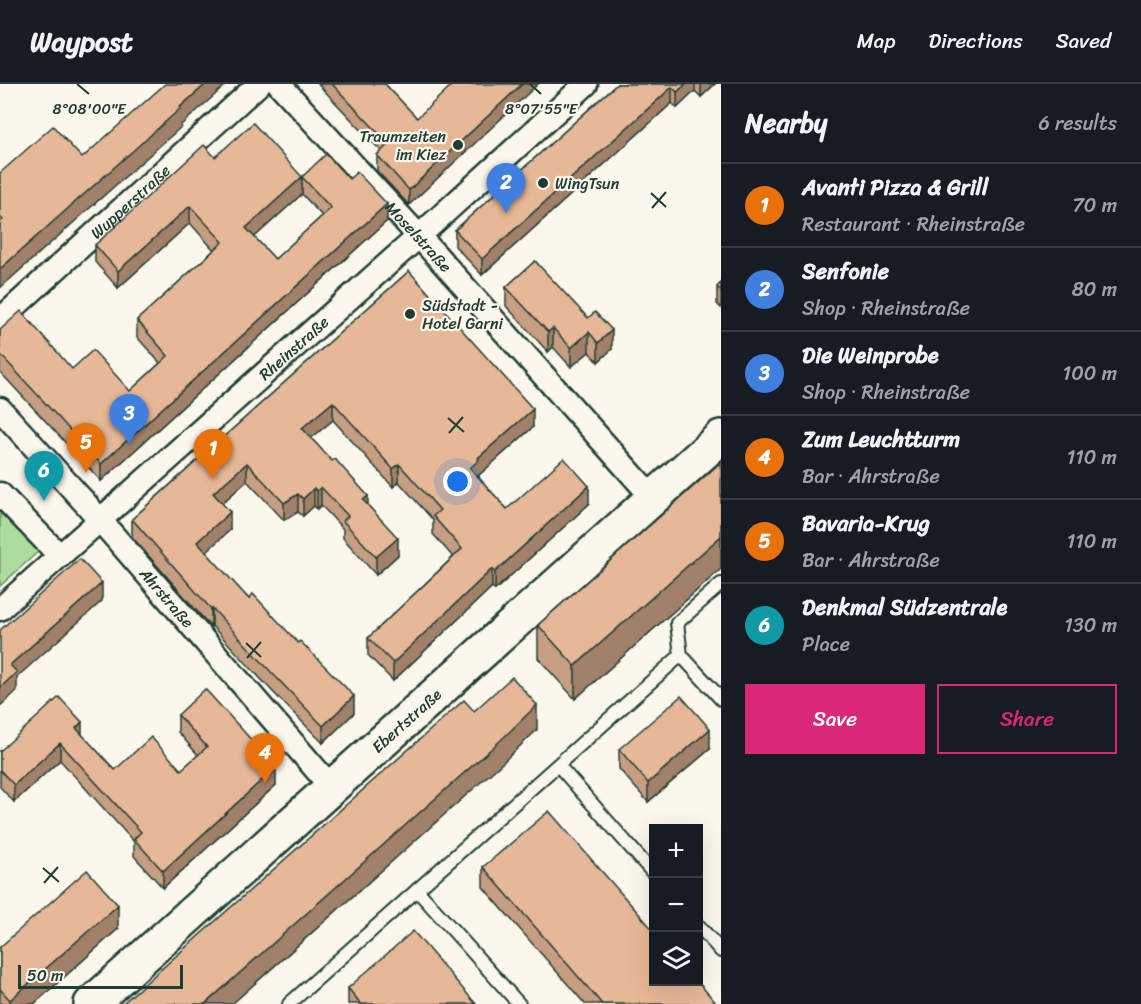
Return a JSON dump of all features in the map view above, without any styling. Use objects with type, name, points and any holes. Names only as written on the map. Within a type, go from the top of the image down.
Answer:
[{"type":"street","name":"Wupperstraße","points":[[0,320],[259,84]]},
{"type":"street","name":"Moselstraße","points":[[279,84],[653,498]]},
{"type":"street","name":"Rheinstraße","points":[[0,609],[418,237],[586,84]]},
{"type":"street","name":"Ahrstraße","points":[[0,409],[99,519],[332,788]]},
{"type":"street","name":"Ebertstraße","points":[[91,1004],[721,437]]},
{"type":"street","points":[[0,494],[60,556]]},
{"type":"lane","points":[[721,584],[677,623],[681,655],[721,699]]},
{"type":"lane","points":[[291,1003],[681,655]]},
{"type":"lane","points":[[558,765],[649,868]]},
{"type":"lane","points":[[417,890],[519,1004]]},
{"type":"lane","points":[[703,930],[721,951]]},
{"type":"green space","points":[[0,511],[39,551],[0,586]]},
{"type":"building","points":[[165,84],[206,84],[0,269],[0,222],[3,220],[0,217],[0,173],[53,126],[82,158]]},
{"type":"building","points":[[332,84],[385,84],[417,118],[453,84],[522,84],[409,190],[377,155],[389,144]]},
{"type":"building","points":[[617,84],[686,84],[677,92],[672,87],[482,259],[455,230]]},
{"type":"building","points":[[253,123],[302,177],[326,154],[349,179],[357,172],[387,204],[101,464],[0,354],[0,330],[21,311],[72,369],[93,350],[130,391],[168,356],[137,320],[223,242],[190,206],[118,271],[95,245],[204,145],[215,157]],"holes":[[[302,177],[331,208],[275,259],[246,228]]]},
{"type":"building","points":[[535,261],[588,318],[595,312],[612,330],[598,343],[589,332],[571,348],[553,328],[548,332],[506,287]]},
{"type":"building","points":[[409,271],[533,409],[478,458],[479,460],[470,468],[507,509],[564,458],[589,486],[495,572],[492,569],[393,663],[368,638],[462,549],[433,516],[440,510],[399,464],[393,469],[333,402],[302,428],[332,461],[335,459],[368,496],[363,500],[398,538],[376,557],[343,521],[348,516],[321,487],[317,491],[314,488],[303,499],[298,494],[284,503],[247,463],[213,493],[230,512],[197,542],[249,599],[253,594],[298,643],[300,641],[354,696],[323,726],[211,609],[132,519]]},
{"type":"building","points":[[721,462],[721,536],[575,666],[538,625]]},
{"type":"building","points":[[80,559],[102,583],[10,665],[17,672],[0,688],[0,630]]},
{"type":"building","points":[[512,677],[537,705],[500,741],[205,1004],[122,1004],[464,700],[474,711]]},
{"type":"building","points":[[205,689],[276,767],[163,871],[134,839],[141,832],[60,743],[14,785],[0,770],[0,751],[59,697],[82,722],[76,728],[115,770],[151,737],[181,770],[207,747],[178,715]]},
{"type":"building","points":[[681,696],[710,729],[648,783],[619,749]]},
{"type":"building","points":[[549,811],[649,925],[649,986],[701,986],[717,1004],[602,1004],[483,867]]},
{"type":"building","points":[[87,870],[118,905],[10,1000],[0,989],[0,947]]},
{"type":"building","points":[[413,931],[476,1004],[361,1004],[348,988]]},
{"type":"place","name":"Traumzeiten im Kiez","points":[[458,145]]},
{"type":"place","name":"WingTsun","points":[[543,183]]},
{"type":"place","name":"Senfonie","points":[[506,213]]},
{"type":"place","name":"Südstadt - Hotel Garni","points":[[410,314]]},
{"type":"place","name":"Die Weinprobe","points":[[129,444]]},
{"type":"place","name":"Bavaria-Krug","points":[[86,473]]},
{"type":"place","name":"Avanti Pizza & Grill","points":[[213,479]]},
{"type":"place","name":"Denkmal Südzentrale","points":[[44,501]]},
{"type":"place","name":"Zum Leuchtturm","points":[[265,783]]}]
